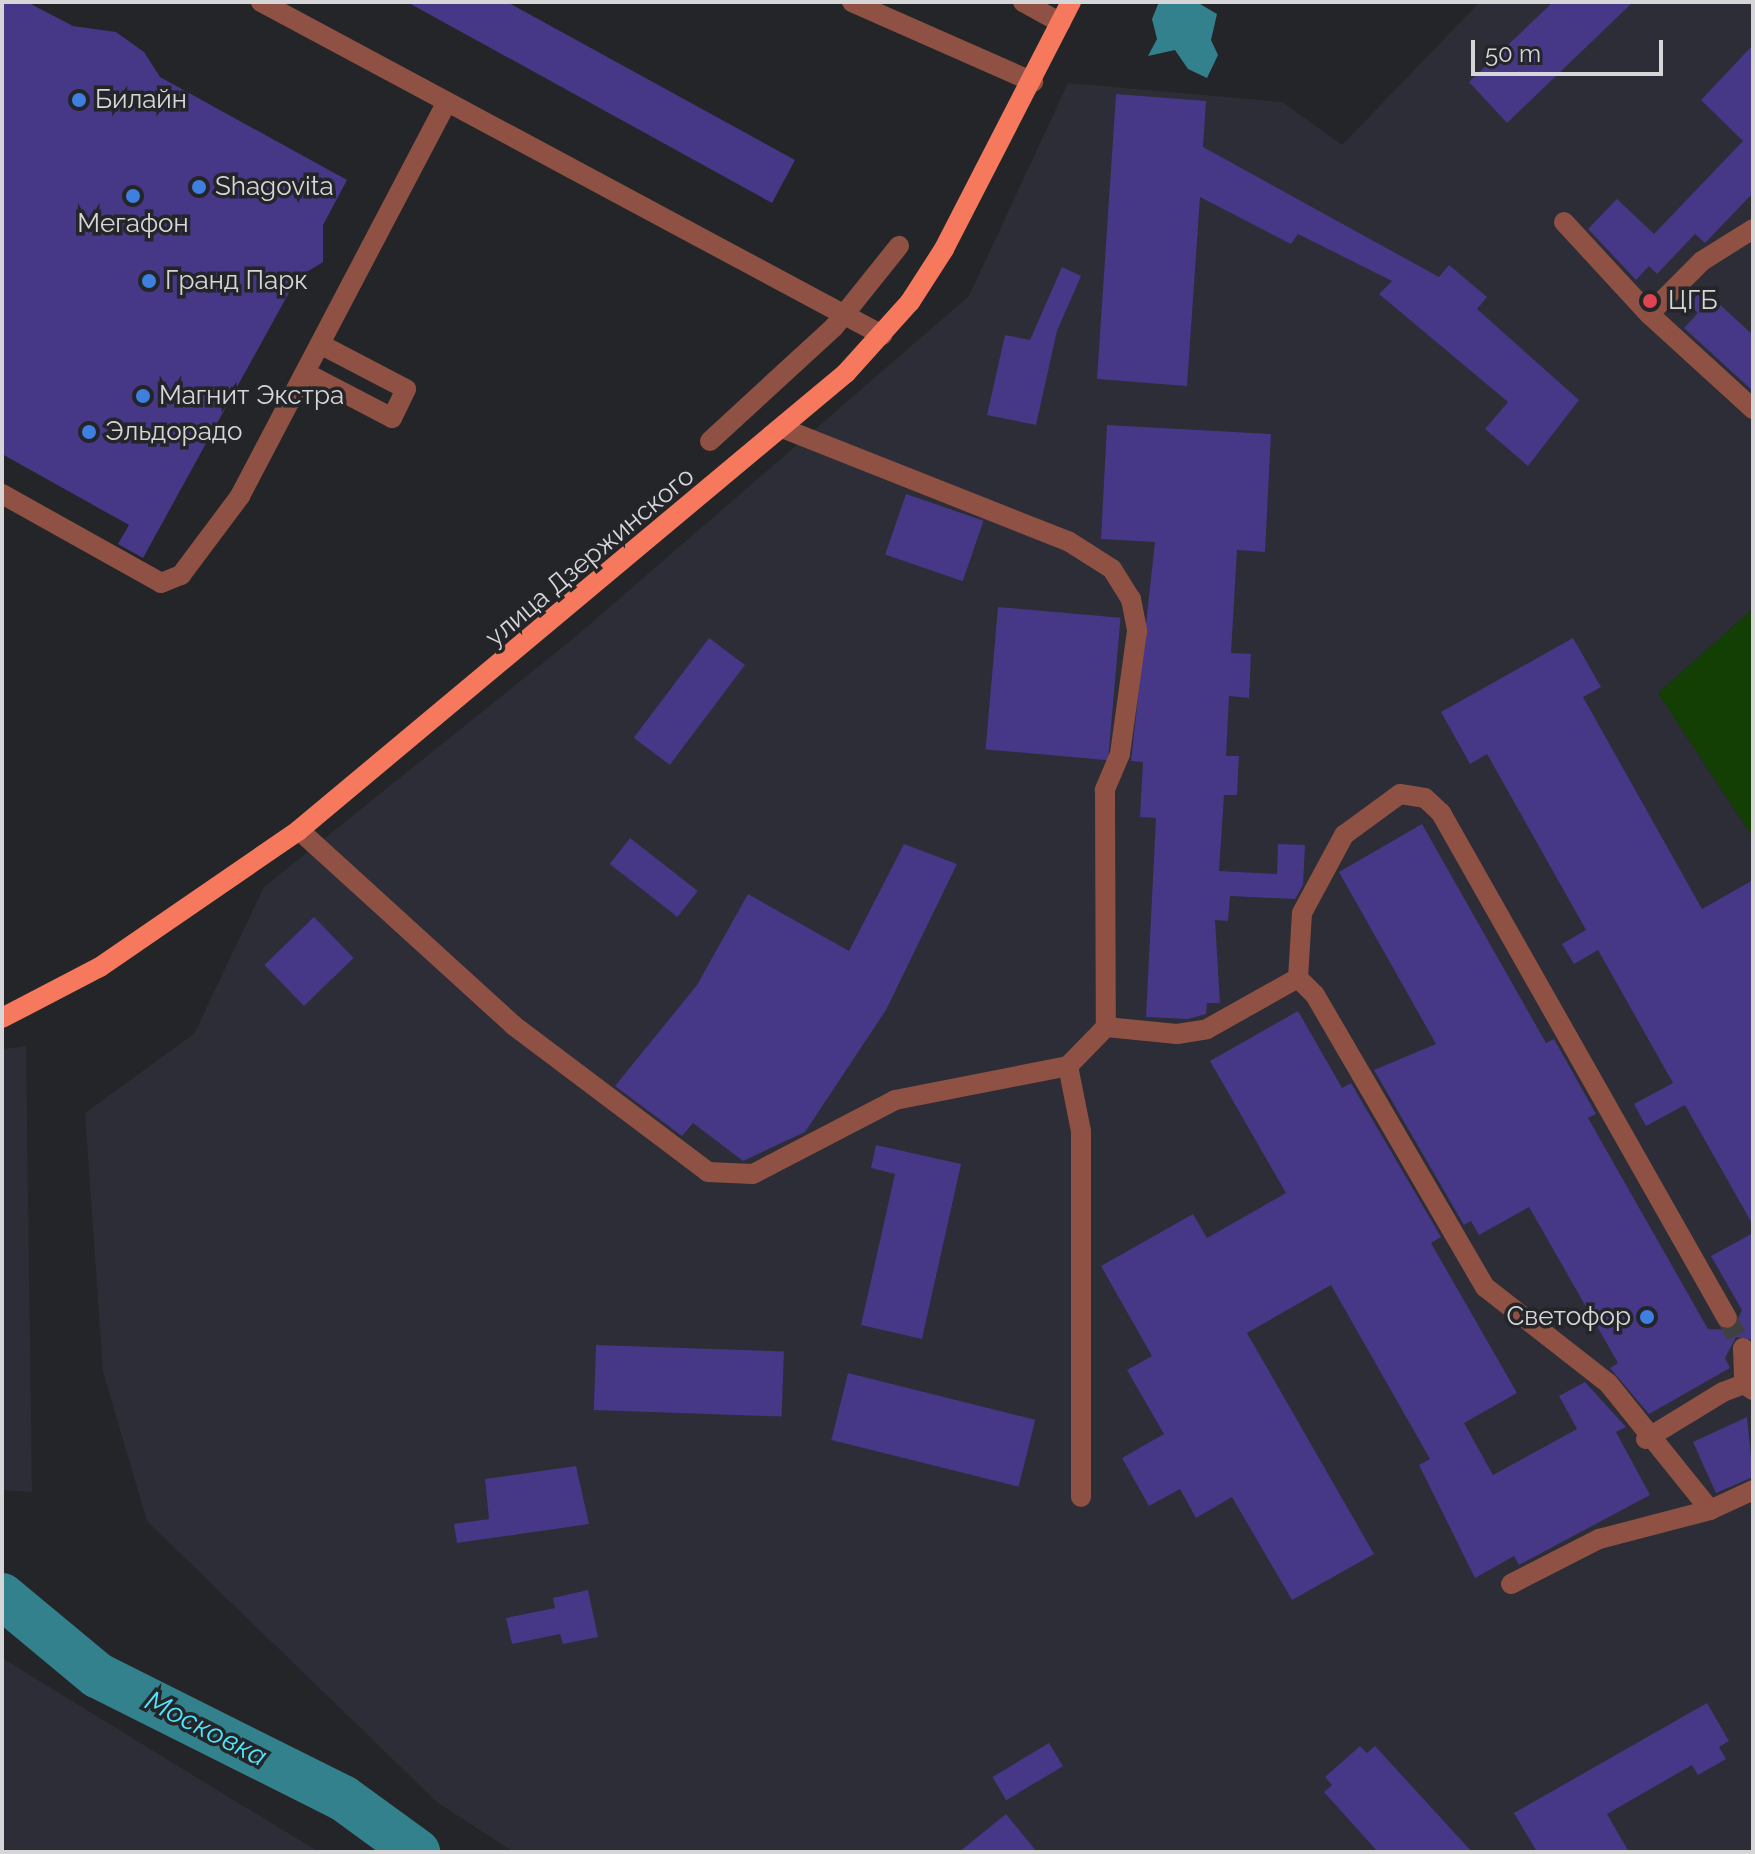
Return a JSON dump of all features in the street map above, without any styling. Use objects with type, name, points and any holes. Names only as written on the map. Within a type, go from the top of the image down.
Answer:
[{"type":"main road","name":"улица Дзержинского","points":[[2,1018],[100,967],[299,830],[782,428],[882,335],[944,249],[1033,82],[1071,2]]},
{"type":"street","points":[[261,2],[882,335]]},
{"type":"street","points":[[852,2],[1033,82]]},
{"type":"street","points":[[1023,2],[1061,23]]},
{"type":"street","points":[[2,494],[161,583],[181,575],[240,496],[447,102]]},
{"type":"street","points":[[1564,222],[1649,314],[1753,409]]},
{"type":"street","points":[[1649,314],[1702,261],[1753,229]]},
{"type":"street","points":[[710,441],[843,316],[899,246]]},
{"type":"street","points":[[306,373],[392,418],[406,389],[320,344]]},
{"type":"street","points":[[299,830],[513,1025],[708,1172],[753,1174],[895,1100],[1068,1066],[1106,1027],[1105,790],[1120,754],[1137,631],[1131,599],[1112,569],[1068,541],[782,428]]},
{"type":"street","points":[[1710,1510],[1646,1439],[1608,1383],[1485,1287],[1315,995],[1298,978],[1302,913],[1344,835],[1400,794],[1425,798],[1441,813],[1727,1318]]},
{"type":"street","points":[[1106,1027],[1177,1034],[1207,1029],[1298,978]]},
{"type":"street","points":[[1068,1066],[1081,1131],[1081,1497]]},
{"type":"street","points":[[1646,1439],[1749,1387],[1743,1348]]},
{"type":"street","points":[[1511,1584],[1599,1539],[1710,1510],[1753,1490]]},
{"type":"shaded area","points":[[1480,2],[1753,2],[1753,609],[1658,693],[1753,837],[1753,1852],[514,1852],[438,1803],[147,1521],[103,1372],[85,1113],[194,1034],[264,887],[574,638],[969,296],[1068,83],[1282,102],[1342,145]]},
{"type":"shaded area","points":[[26,1046],[32,1492],[2,1490],[2,1049]]},
{"type":"shaded area","points":[[2,1658],[186,1771],[319,1852],[2,1852]]},
{"type":"green space","points":[[1753,609],[1753,837],[1658,693]]},
{"type":"water","points":[[1159,2],[1200,4],[1217,14],[1211,40],[1218,55],[1207,78],[1188,69],[1175,50],[1148,56],[1157,39],[1152,19]]},
{"type":"building","name":"Гранд Парк","points":[[2,2],[27,2],[73,26],[116,32],[144,52],[160,77],[347,180],[323,225],[323,262],[297,278],[143,558],[118,544],[129,525],[2,454]]},
{"type":"building","points":[[407,2],[507,2],[795,160],[772,203]]},
{"type":"building","points":[[1553,2],[1633,2],[1507,123],[1469,82]]},
{"type":"building","points":[[1753,45],[1753,193],[1705,243],[1695,234],[1657,274],[1649,266],[1636,280],[1588,229],[1617,199],[1654,234],[1743,141],[1701,100]]},
{"type":"building","points":[[1116,94],[1206,101],[1203,147],[1439,277],[1449,265],[1487,297],[1477,309],[1579,400],[1528,466],[1485,429],[1508,402],[1379,294],[1392,281],[1298,234],[1291,244],[1200,197],[1187,386],[1097,379]]},
{"type":"building","points":[[1062,267],[1081,276],[1057,331],[1036,425],[987,415],[1005,335],[1030,340]]},
{"type":"building","points":[[1703,289],[1753,335],[1753,391],[1684,328],[1698,313],[1689,304]]},
{"type":"building","points":[[1107,425],[1271,434],[1265,552],[1237,550],[1231,653],[1251,654],[1249,698],[1229,696],[1226,756],[1239,756],[1237,795],[1224,795],[1219,871],[1277,874],[1278,844],[1305,845],[1303,885],[1295,899],[1230,896],[1228,921],[1215,920],[1220,1003],[1207,1003],[1206,1014],[1188,1019],[1146,1017],[1156,818],[1140,817],[1143,762],[1131,761],[1155,542],[1101,539]]},
{"type":"building","points":[[906,494],[984,521],[963,581],[885,555]]},
{"type":"building","points":[[998,607],[1121,618],[1108,760],[986,749]]},
{"type":"building","points":[[709,638],[745,665],[670,765],[634,738]]},
{"type":"building","points":[[1573,638],[1601,687],[1583,697],[1702,909],[1753,880],[1753,1225],[1685,1105],[1646,1126],[1634,1104],[1673,1083],[1598,950],[1574,964],[1562,944],[1586,930],[1487,754],[1470,764],[1441,712]]},
{"type":"building","points":[[1422,824],[1546,1043],[1554,1039],[1596,1114],[1588,1118],[1708,1329],[1733,1330],[1742,1310],[1711,1256],[1753,1233],[1753,1340],[1736,1337],[1725,1358],[1730,1368],[1649,1414],[1610,1368],[1618,1363],[1529,1207],[1479,1235],[1471,1221],[1464,1225],[1374,1070],[1436,1044],[1339,872]]},
{"type":"building","points":[[630,838],[698,891],[677,917],[610,864]]},
{"type":"building","points":[[904,844],[957,864],[886,1010],[805,1132],[743,1161],[693,1123],[682,1136],[615,1086],[697,985],[748,894],[849,951]]},
{"type":"building","points":[[314,917],[354,958],[304,1006],[264,965]]},
{"type":"building","points":[[1298,1011],[1342,1088],[1351,1083],[1441,1237],[1431,1243],[1517,1393],[1464,1423],[1493,1475],[1577,1429],[1559,1396],[1585,1382],[1626,1427],[1616,1432],[1650,1495],[1519,1565],[1514,1556],[1475,1578],[1419,1465],[1430,1459],[1331,1285],[1247,1333],[1374,1554],[1292,1600],[1232,1497],[1196,1518],[1180,1489],[1149,1506],[1122,1458],[1164,1434],[1127,1370],[1152,1356],[1101,1266],[1193,1214],[1207,1238],[1286,1193],[1210,1061]]},
{"type":"building","points":[[876,1145],[961,1164],[922,1339],[861,1325],[895,1174],[871,1168]]},
{"type":"building","points":[[596,1345],[784,1352],[782,1417],[594,1410]]},
{"type":"building","points":[[848,1373],[1035,1420],[1019,1487],[831,1440]]},
{"type":"building","points":[[1747,1417],[1753,1477],[1716,1493],[1693,1442]]},
{"type":"building","points":[[576,1466],[589,1524],[457,1543],[454,1524],[489,1519],[485,1479]]},
{"type":"building","points":[[588,1590],[598,1637],[563,1644],[560,1634],[512,1644],[506,1618],[555,1608],[553,1598]]},
{"type":"building","points":[[1707,1703],[1729,1741],[1719,1747],[1726,1759],[1698,1775],[1692,1765],[1607,1814],[1629,1852],[1537,1852],[1514,1813]]},
{"type":"building","points":[[1049,1743],[1063,1766],[1006,1800],[992,1777]]},
{"type":"building","points":[[1360,1746],[1367,1753],[1375,1746],[1472,1852],[1378,1852],[1324,1792],[1332,1785],[1325,1777]]},
{"type":"building","points":[[1006,1814],[1037,1852],[959,1852]]},
{"type":"waterway","name":"Московка","points":[[2,1596],[97,1675],[343,1798],[417,1852]]},
{"type":"tunnel","points":[[1727,1318],[1743,1348]]},
{"type":"place","name":"Билайн","points":[[79,100]]},
{"type":"place","name":"Shagovita","points":[[199,187]]},
{"type":"place","name":"Мегафон","points":[[133,196]]},
{"type":"place","name":"Гранд Парк","points":[[149,281]]},
{"type":"place","name":"ЦГБ","points":[[1650,301]]},
{"type":"place","name":"Магнит Экстра","points":[[143,396]]},
{"type":"place","name":"Эльдорадо","points":[[89,432]]},
{"type":"place","name":"Светофор","points":[[1647,1317]]}]
